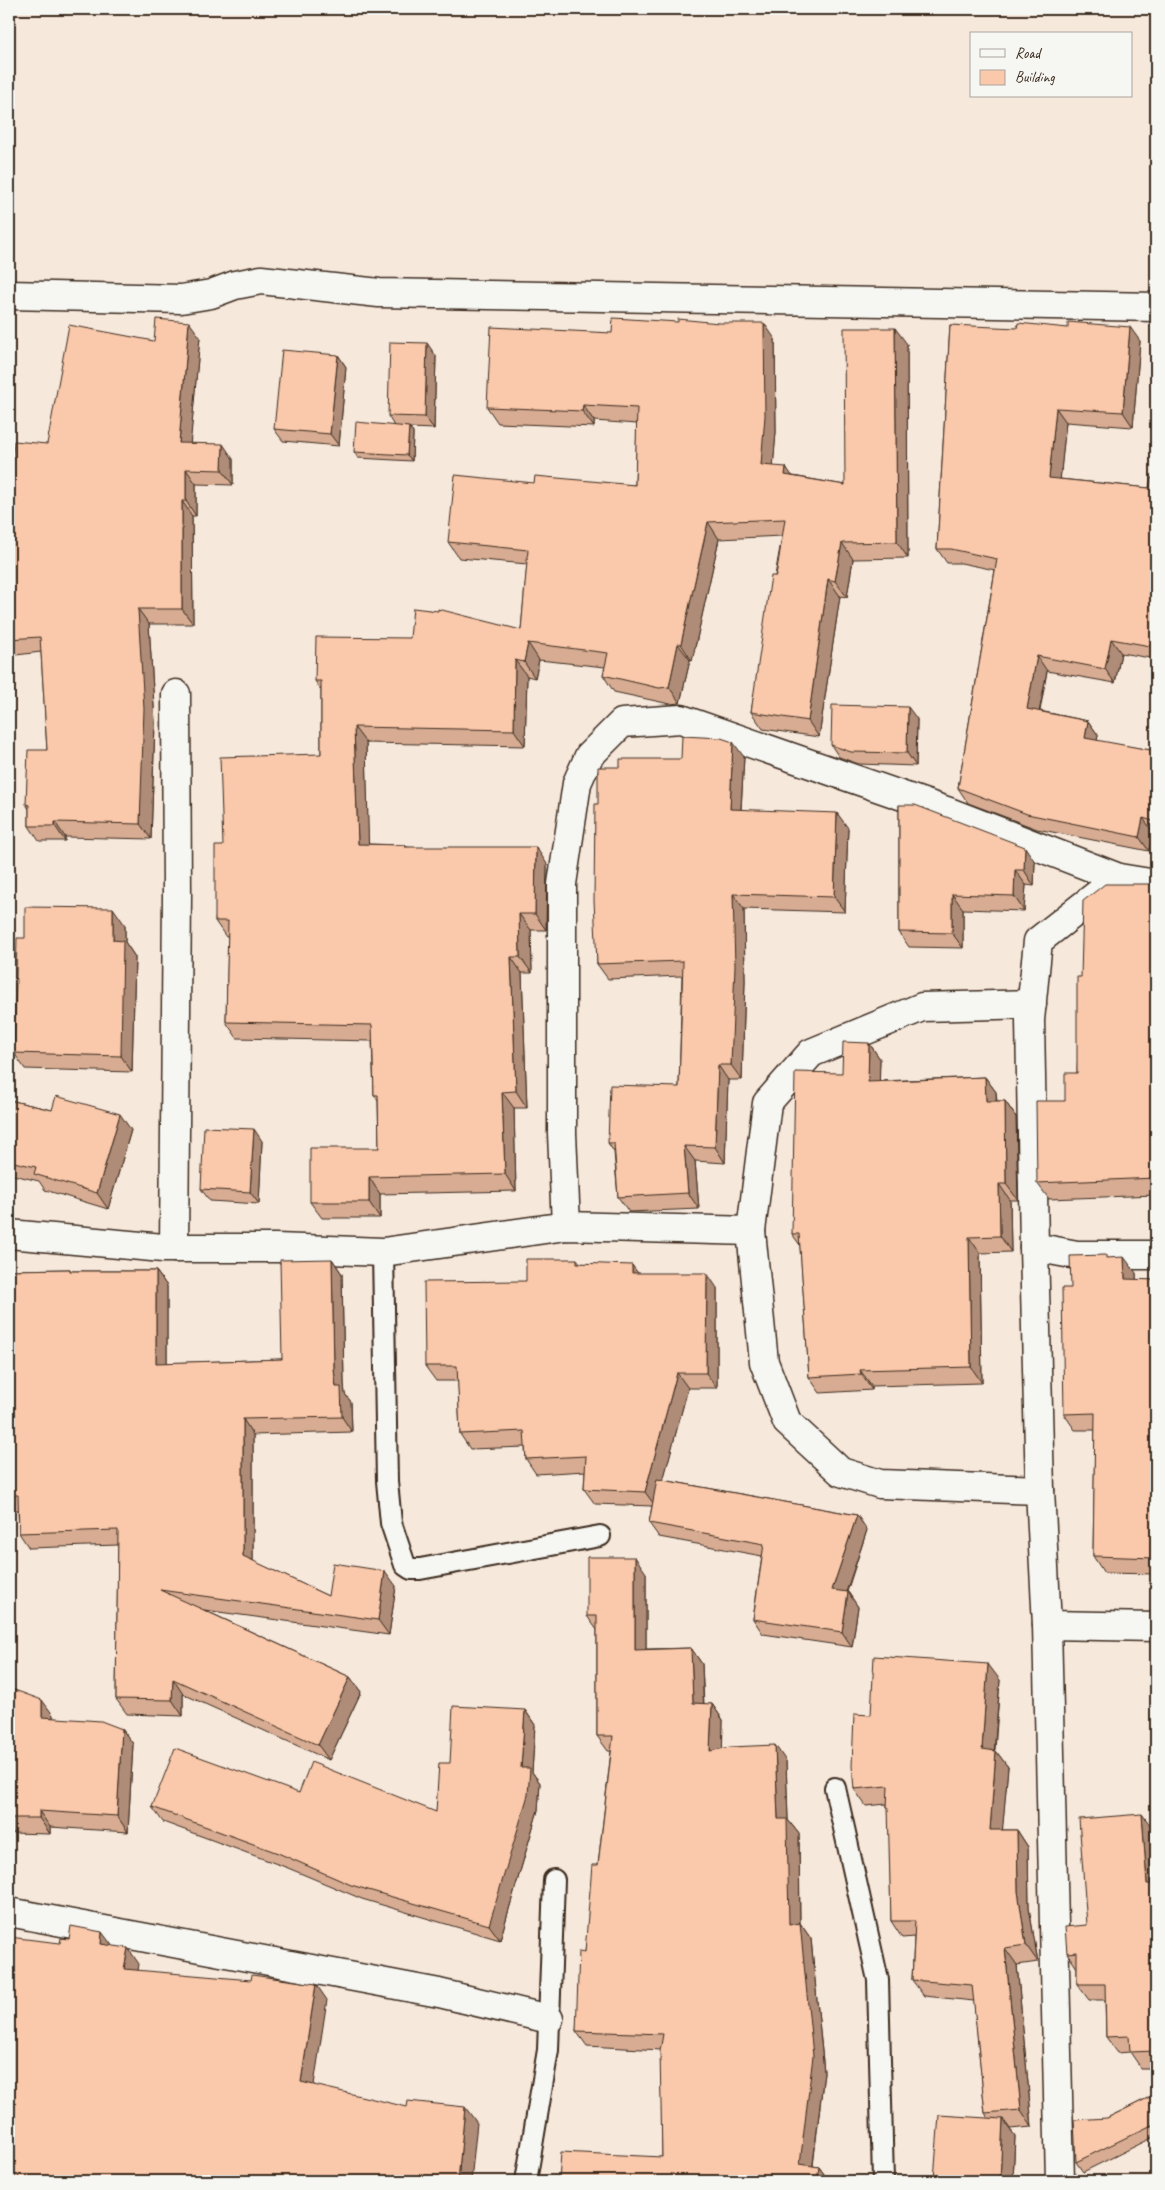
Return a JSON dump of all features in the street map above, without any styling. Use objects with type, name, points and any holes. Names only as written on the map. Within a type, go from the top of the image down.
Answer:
[{"type":"street","points":[[9,294],[180,299],[211,294],[235,285],[261,280],[379,293],[1156,308]]},
{"type":"street","points":[[174,1248],[177,905],[176,694]]},
{"type":"street","points":[[566,1226],[562,1133],[562,884],[577,783],[589,756],[622,724],[681,719],[949,812],[1119,878],[1156,884]]},
{"type":"street","points":[[1060,2181],[1047,1625],[1040,1490],[1030,1020],[1038,941],[1119,878]]},
{"type":"street","points":[[1032,1004],[922,1007],[811,1053],[767,1103],[751,1231],[764,1362],[787,1422],[841,1472],[880,1484],[1040,1490]]},
{"type":"street","points":[[9,1234],[174,1248],[276,1248],[383,1252],[566,1226],[751,1231]]},
{"type":"street","points":[[1034,1247],[1077,1255],[1156,1255]]},
{"type":"street","points":[[1047,1625],[1156,1627]]},
{"type":"street","points":[[9,1912],[439,1993],[549,2020]]},
{"type":"lane","points":[[383,1252],[387,1480],[391,1523],[405,1565],[411,1569],[420,1569],[600,1536]]},
{"type":"lane","points":[[835,1788],[878,1980],[883,2181]]},
{"type":"lane","points":[[526,2181],[548,2050],[554,1880]]},
{"type":"building","points":[[613,318],[678,322],[678,319],[719,323],[764,323],[765,416],[761,465],[786,467],[785,475],[845,485],[844,328],[895,328],[897,542],[842,543],[835,581],[828,579],[808,721],[751,712],[771,576],[776,576],[785,519],[708,522],[681,644],[678,644],[669,687],[659,688],[603,675],[608,653],[528,643],[524,662],[515,660],[514,730],[354,727],[358,844],[405,845],[405,847],[536,847],[535,914],[519,914],[520,957],[511,957],[516,1091],[502,1092],[505,1174],[369,1177],[369,1202],[310,1202],[310,1148],[379,1148],[378,1095],[374,1095],[372,1025],[226,1022],[228,921],[215,921],[215,846],[223,846],[220,757],[321,754],[321,681],[315,681],[316,637],[410,638],[413,608],[438,611],[438,609],[521,630],[528,550],[448,542],[455,475],[534,483],[535,476],[635,485],[637,408],[583,405],[582,411],[487,407],[491,327],[612,333]]},
{"type":"building","points":[[156,319],[189,322],[179,443],[223,444],[222,470],[186,469],[186,501],[182,501],[182,609],[138,609],[144,709],[140,824],[55,822],[55,826],[29,826],[29,805],[26,804],[28,750],[47,750],[40,637],[9,639],[9,603],[12,602],[9,481],[11,481],[14,441],[47,444],[69,325],[154,341]]},
{"type":"building","points":[[1068,322],[1130,327],[1123,412],[1056,408],[1049,478],[1149,488],[1151,478],[1156,479],[1156,647],[1111,639],[1105,669],[1037,656],[1027,709],[1088,721],[1085,738],[1156,751],[1156,822],[1143,818],[1139,837],[1027,814],[958,788],[997,559],[951,549],[937,549],[950,325],[1017,328],[1018,323],[1068,328]]},
{"type":"building","points":[[390,342],[427,343],[425,417],[388,416]]},
{"type":"building","points":[[282,350],[338,355],[330,434],[274,429]]},
{"type":"building","points":[[356,422],[409,427],[407,455],[354,452]]},
{"type":"building","points":[[832,705],[908,707],[907,753],[851,752],[831,745]]},
{"type":"building","points":[[682,736],[721,738],[733,742],[730,809],[837,813],[834,897],[733,894],[735,966],[731,1065],[718,1065],[715,1147],[684,1146],[688,1193],[618,1197],[614,1143],[608,1143],[610,1085],[679,1087],[683,961],[597,964],[594,900],[595,804],[598,804],[598,767],[620,767],[620,759],[681,759]]},
{"type":"building","points":[[899,805],[915,805],[1025,847],[1024,870],[1015,870],[1014,896],[952,894],[952,933],[899,932]]},
{"type":"building","points":[[1105,884],[1156,884],[1156,1178],[1037,1183],[1036,1101],[1065,1101],[1065,1073],[1077,1073],[1077,977],[1081,977],[1083,901]]},
{"type":"building","points":[[25,907],[113,908],[113,940],[123,941],[121,1056],[14,1053],[17,938],[25,938]]},
{"type":"building","points":[[843,1042],[869,1043],[868,1082],[985,1077],[986,1101],[1005,1101],[1006,1184],[999,1184],[1000,1236],[969,1237],[971,1367],[860,1370],[861,1374],[809,1377],[799,1234],[792,1234],[795,1072],[842,1073]]},
{"type":"building","points":[[56,1096],[120,1114],[97,1193],[34,1174],[36,1167],[9,1161],[9,1100],[52,1110]]},
{"type":"building","points":[[204,1127],[254,1129],[250,1192],[201,1189]]},
{"type":"building","points":[[1106,1255],[1106,1258],[1124,1257],[1125,1279],[1156,1280],[1156,1558],[1093,1556],[1095,1413],[1064,1414],[1062,1288],[1071,1288],[1070,1256]]},
{"type":"building","points":[[332,1259],[334,1369],[336,1387],[341,1387],[342,1417],[243,1419],[243,1556],[328,1596],[333,1563],[385,1571],[378,1620],[160,1590],[350,1677],[318,1745],[173,1679],[172,1700],[116,1699],[118,1530],[19,1533],[18,1495],[9,1495],[9,1270],[156,1271],[156,1363],[282,1359],[280,1260]]},
{"type":"building","points":[[526,1259],[577,1259],[577,1263],[632,1265],[632,1273],[707,1273],[706,1373],[677,1373],[645,1492],[584,1489],[586,1456],[526,1459],[524,1431],[460,1434],[457,1366],[425,1366],[424,1282],[526,1281]]},
{"type":"building","points":[[657,1479],[857,1515],[832,1590],[848,1592],[842,1632],[753,1619],[764,1544],[649,1523]]},
{"type":"building","points":[[587,1557],[635,1557],[635,1650],[691,1648],[693,1703],[712,1704],[710,1751],[730,1747],[775,1745],[778,1819],[787,1819],[789,1925],[800,1923],[813,2056],[800,2164],[819,2167],[817,2181],[559,2181],[561,2152],[662,2157],[660,2051],[663,2034],[576,2031],[579,1951],[585,1952],[592,1865],[598,1865],[613,1736],[597,1736],[597,1616],[587,1616]]},
{"type":"building","points":[[874,1656],[988,1664],[982,1749],[996,1751],[990,1830],[1017,1830],[1018,1891],[1026,1945],[1005,1948],[1021,2110],[985,2113],[972,1985],[912,1980],[915,1921],[891,1921],[888,1786],[854,1789],[852,1766],[854,1714],[871,1715]]},
{"type":"building","points":[[9,1688],[42,1700],[42,1717],[101,1721],[122,1729],[117,1816],[39,1811],[39,1818],[9,1818]]},
{"type":"building","points":[[453,1706],[525,1710],[521,1768],[530,1768],[528,1795],[489,1925],[351,1885],[278,1853],[152,1807],[175,1748],[299,1793],[311,1762],[436,1812],[439,1763],[450,1763]]},
{"type":"building","points":[[1142,1814],[1147,1884],[1156,1884],[1156,2051],[1130,2052],[1129,2036],[1106,2037],[1105,1984],[1077,1984],[1077,1952],[1067,1953],[1065,1927],[1087,1925],[1079,1819]]},
{"type":"building","points":[[71,1926],[102,1932],[101,1944],[128,1948],[124,1969],[251,1980],[252,1975],[316,1984],[301,2082],[407,2107],[408,2101],[465,2107],[458,2181],[9,2181],[9,1937],[60,1943],[61,1938],[69,1939]]},
{"type":"building","points":[[1156,2094],[1156,2123],[1076,2162],[1074,2120],[1107,2118]]},
{"type":"building","points":[[939,2115],[1003,2119],[1000,2181],[895,2181],[895,2179],[934,2179]]}]
